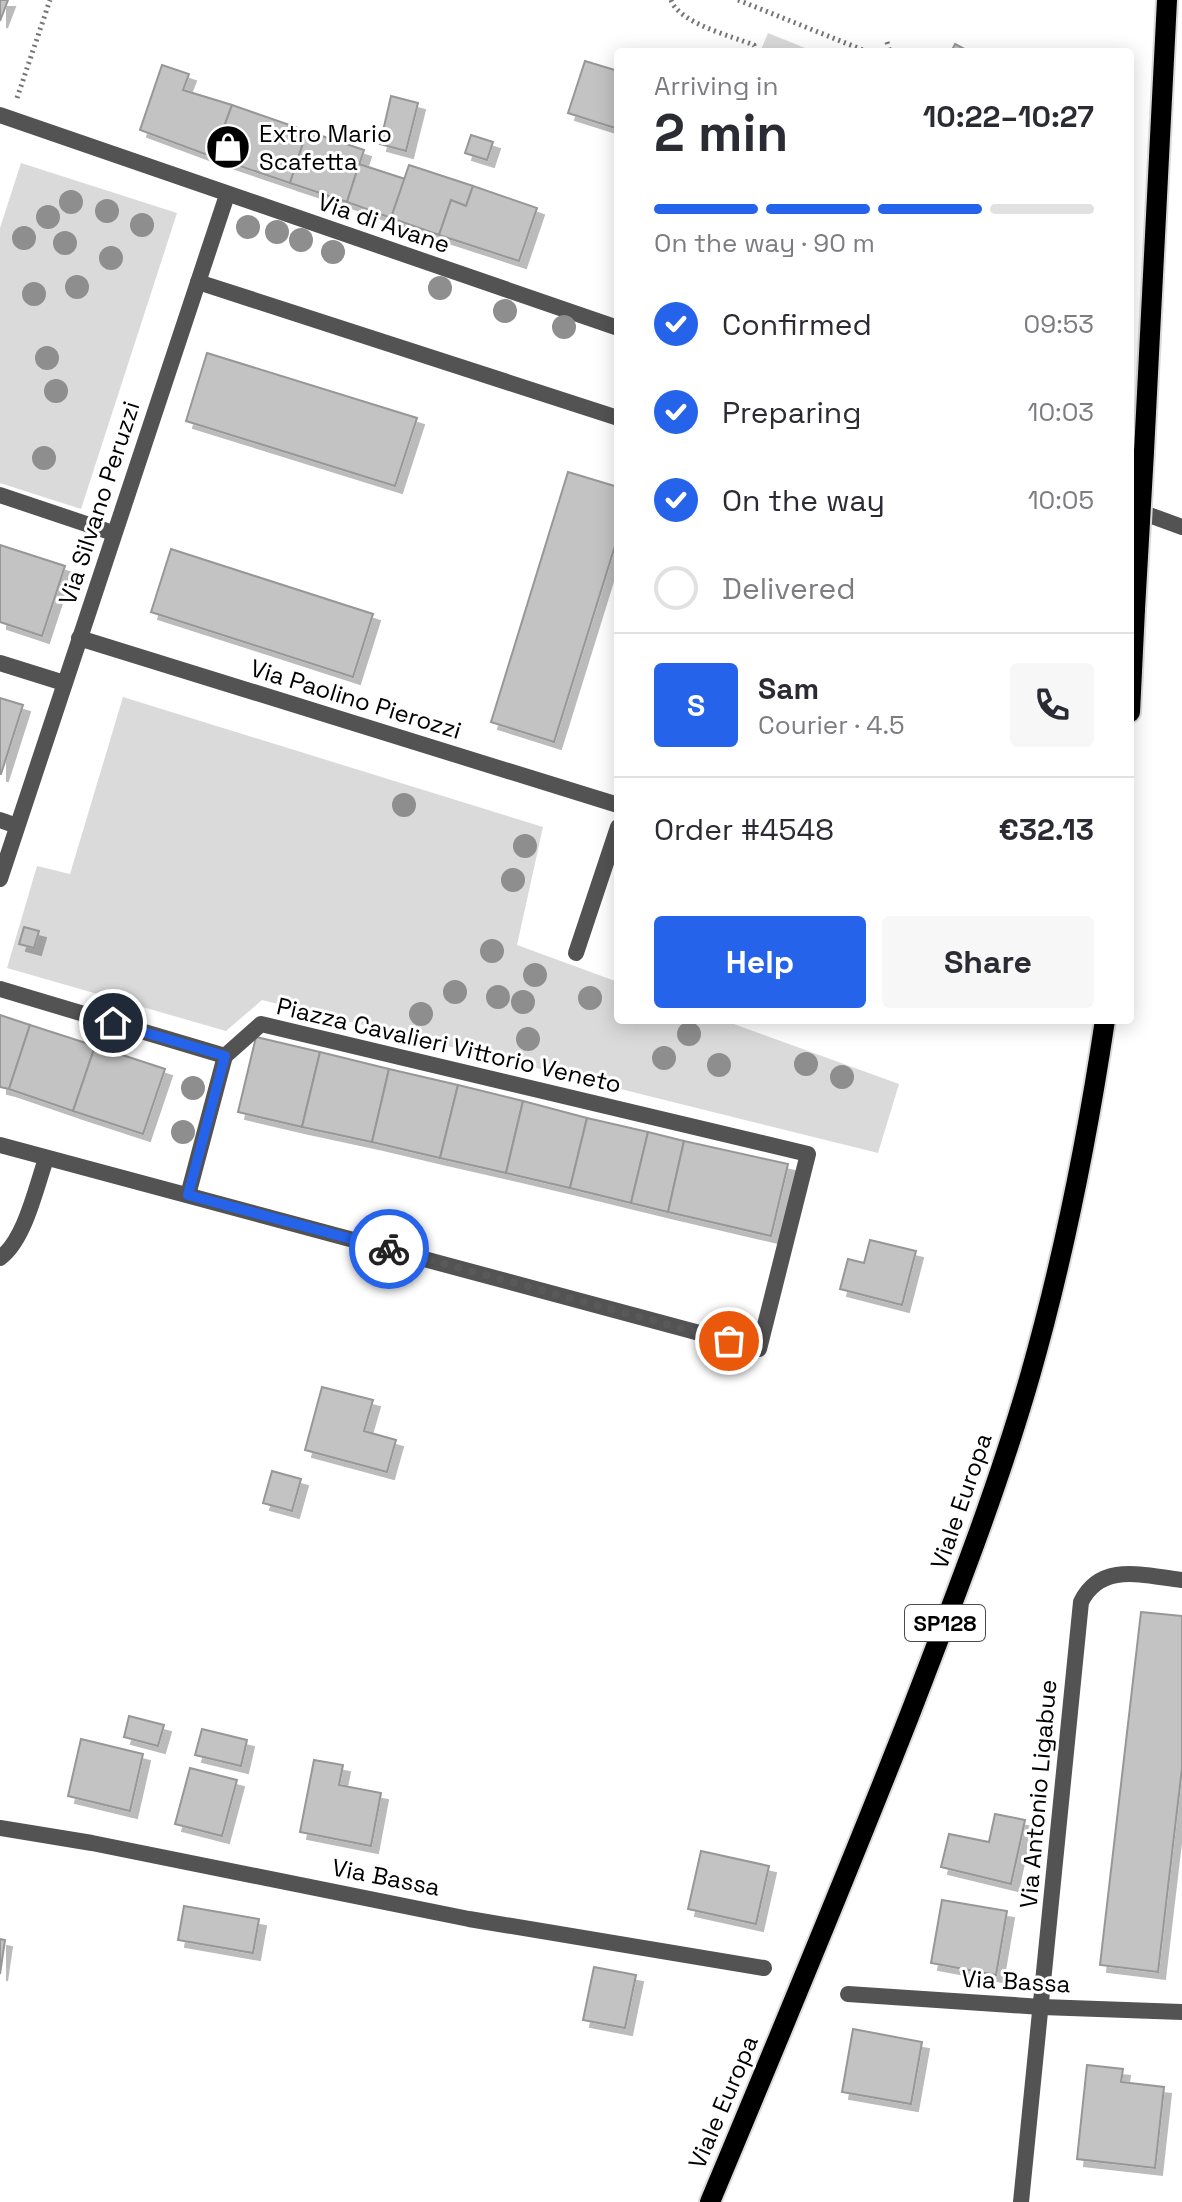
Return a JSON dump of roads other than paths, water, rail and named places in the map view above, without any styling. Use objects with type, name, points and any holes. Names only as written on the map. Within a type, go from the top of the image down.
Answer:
[{"type":"main road","points":[[1134,630],[1167,0]]},
{"type":"main road","name":"Viale Europa","points":[[710,2202],[855,1853],[991,1501],[1049,1304],[1091,1111],[1104,1024]]},
{"type":"street","name":"Via di Avane","points":[[5,117],[614,327]]},
{"type":"street","name":"Via Silvano Peruzzi","points":[[17,826],[227,195]]},
{"type":"street","points":[[198,282],[614,417]]},
{"type":"street","points":[[0,495],[113,533]]},
{"type":"street","points":[[1134,509],[1182,527]]},
{"type":"street","name":"Via Paolino Pierozzi","points":[[79,638],[614,804]]},
{"type":"street","points":[[0,663],[64,683]]},
{"type":"street","points":[[0,820],[17,826],[0,879]]},
{"type":"street","points":[[576,953],[614,845]]},
{"type":"street","points":[[0,989],[225,1056],[188,1195],[0,1145]]},
{"type":"street","name":"Piazza Cavalieri Vittorio Veneto","points":[[188,1195],[759,1349],[808,1154],[261,1024],[225,1056]]},
{"type":"street","points":[[0,1258],[20,1232],[46,1159]]},
{"type":"street","name":"Via Antonio Ligabue","points":[[1021,2202],[1081,1602],[1088,1587],[1105,1577],[1123,1574],[1182,1580]]},
{"type":"street","name":"Via Bassa","points":[[0,1828],[92,1843],[469,1919],[764,1968]]},
{"type":"street","name":"Via Bassa","points":[[848,1994],[1042,2007],[1182,2012]]},
{"type":"place","name":"Extro Mario Scafetta","points":[[228,147]]}]
